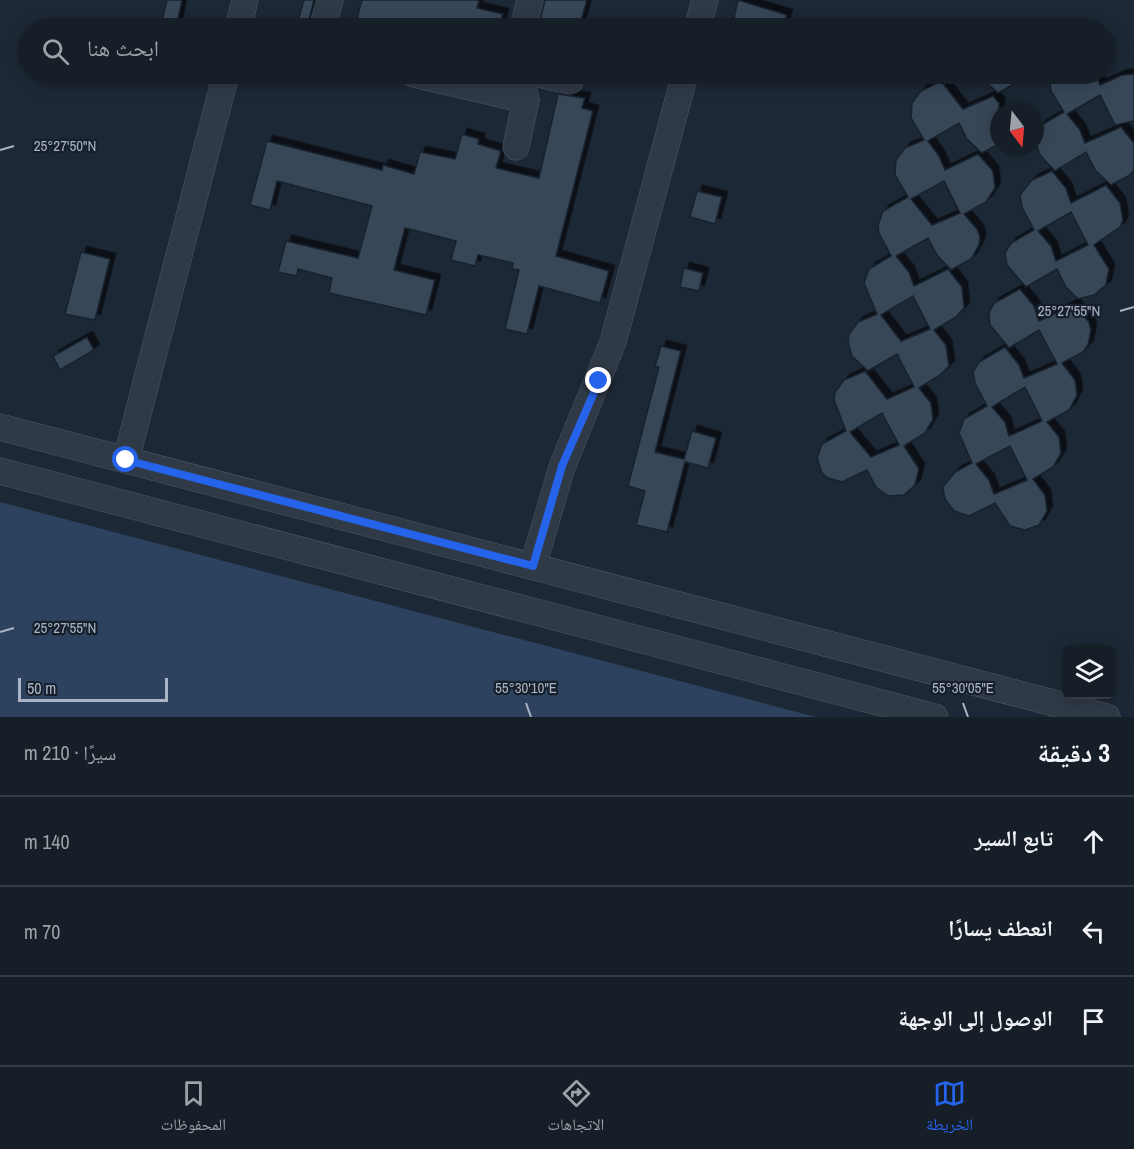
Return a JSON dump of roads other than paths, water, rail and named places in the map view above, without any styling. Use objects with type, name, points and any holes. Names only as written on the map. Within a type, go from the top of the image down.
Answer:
[{"type":"street","points":[[240,18],[245,0]]},
{"type":"street","points":[[325,18],[330,0]]},
{"type":"street","points":[[526,18],[530,0]]},
{"type":"street","points":[[700,18],[705,0]]},
{"type":"street","points":[[126,460],[223,84]]},
{"type":"street","points":[[457,84],[526,100]]},
{"type":"street","points":[[516,147],[526,100],[523,84]]},
{"type":"street","points":[[533,566],[562,466],[613,342],[682,84]]},
{"type":"street","points":[[0,427],[1107,717]]},
{"type":"street","points":[[0,471],[935,717]]},
{"type":"water","points":[[0,502],[816,717],[0,717]]}]
